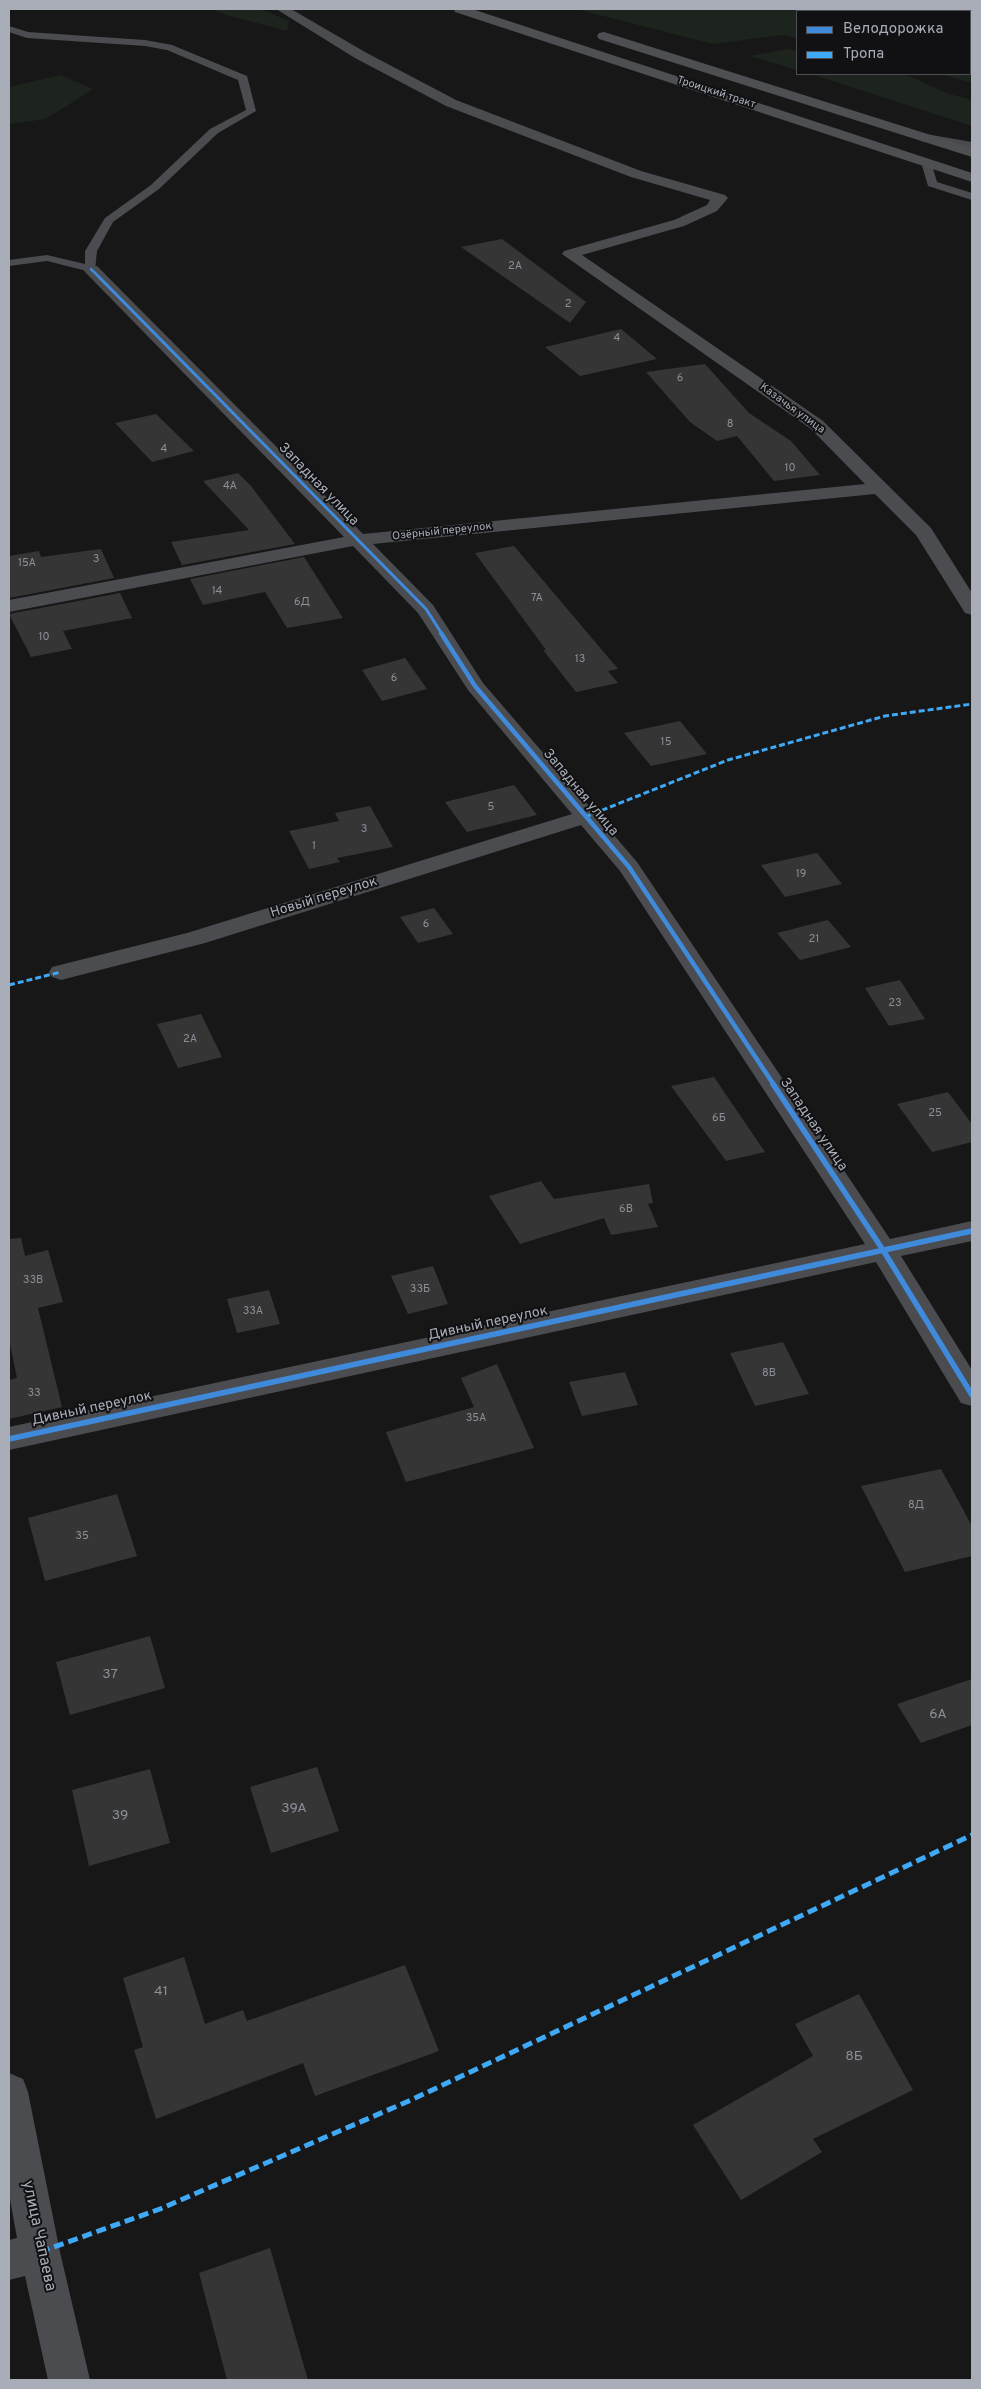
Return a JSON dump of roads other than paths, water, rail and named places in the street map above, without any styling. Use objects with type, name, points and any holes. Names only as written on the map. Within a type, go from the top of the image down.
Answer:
[{"type":"main road","name":"Троицкий тракт","points":[[460,9],[972,178]]},
{"type":"main road","name":"Троицкий тракт","points":[[593,33],[972,153]]},
{"type":"main road","points":[[926,138],[972,146]]},
{"type":"street","name":"Казачья улица","points":[[282,9],[360,55],[450,103],[636,174],[720,198],[712,208],[679,223],[570,254],[817,425],[924,532],[972,609]]},
{"type":"street","name":"Западная улица","points":[[91,269],[426,609],[476,686],[629,867],[883,1250],[972,1395]]},
{"type":"street","name":"Озёрный переулок","points":[[9,606],[357,540],[880,488]]},
{"type":"street","name":"Новый переулок","points":[[61,972],[196,938],[585,817]]},
{"type":"street","name":"Дивный переулок","points":[[9,1439],[972,1231]]},
{"type":"street","name":"улица Чапаева","points":[[9,2092],[24,2256],[69,2380]]},
{"type":"lane","points":[[9,29],[27,35],[145,43],[169,47],[243,78],[251,111],[214,131],[155,187],[109,220],[90,251],[91,269],[47,258],[9,262]]},
{"type":"lane","points":[[926,162],[932,184],[972,197]]}]
